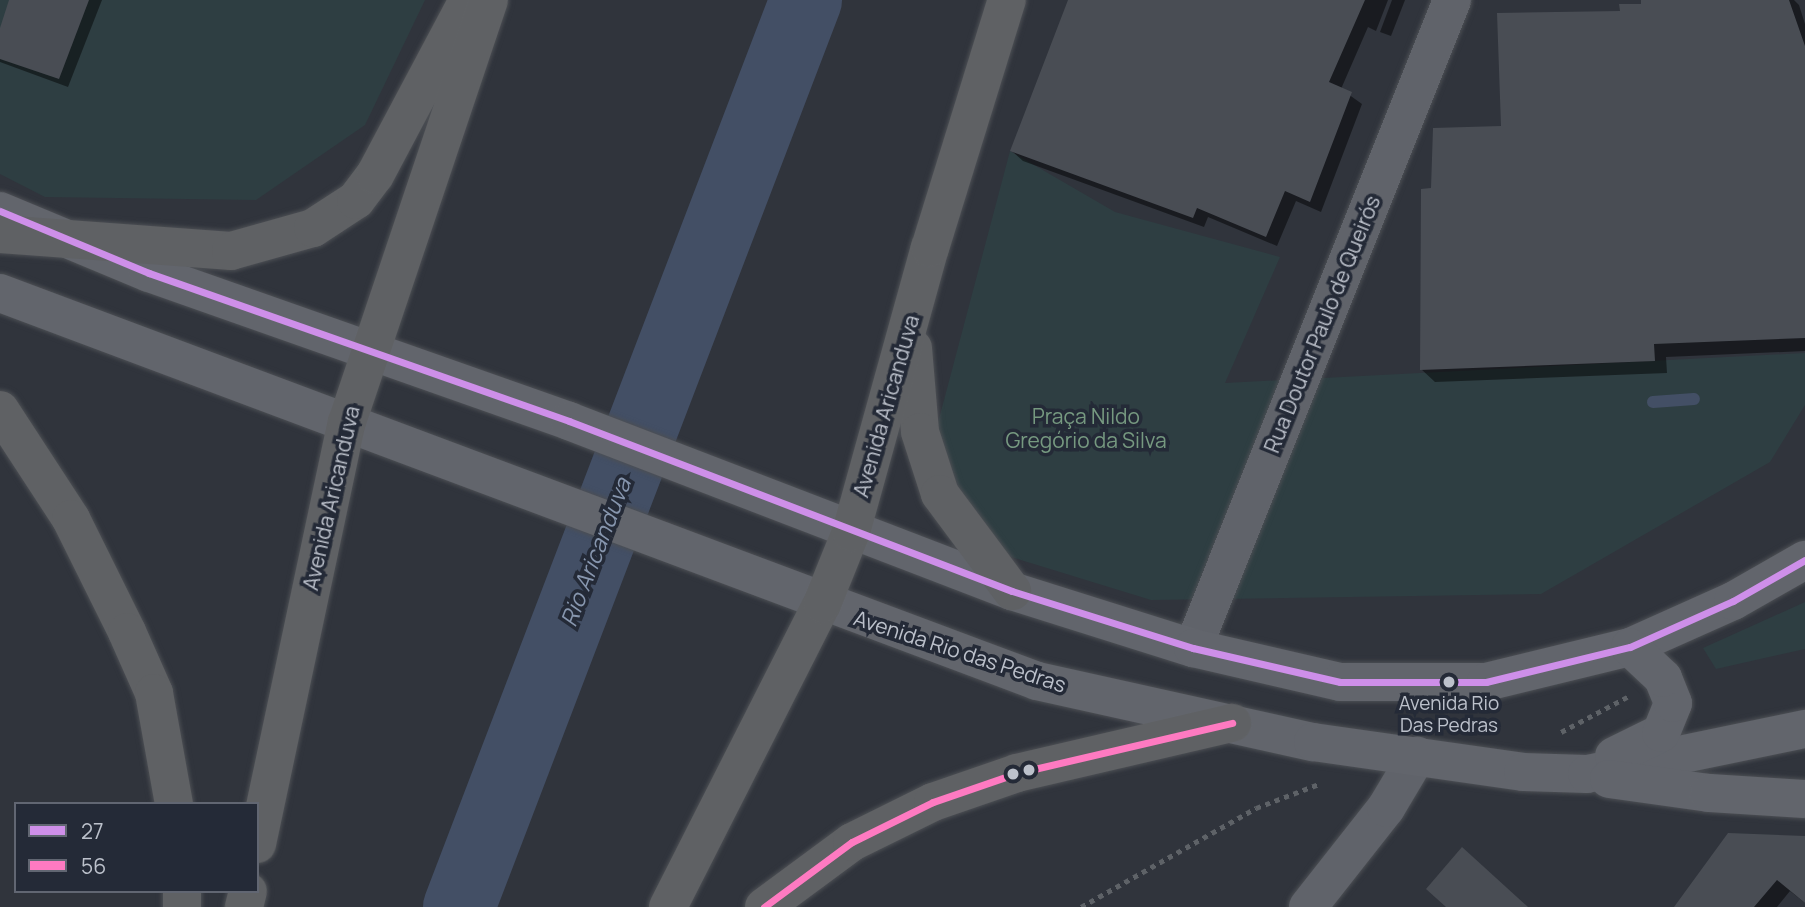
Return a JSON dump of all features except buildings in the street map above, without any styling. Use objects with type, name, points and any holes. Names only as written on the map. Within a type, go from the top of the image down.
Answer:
[{"type":"highway","points":[[0,234],[79,242],[231,251],[313,229],[356,200],[388,155],[468,0]]},
{"type":"highway","name":"Avenida Aricanduva","points":[[259,836],[347,422],[489,0]]},
{"type":"highway","name":"Avenida Aricanduva","points":[[667,907],[822,604],[851,531],[911,317],[1007,0]]},
{"type":"highway","points":[[911,317],[917,409],[926,458],[940,494],[1012,591]]},
{"type":"highway","points":[[0,410],[71,519],[127,632],[154,693],[174,802]]},
{"type":"highway","points":[[764,907],[852,842],[933,802],[1017,774],[1232,723]]},
{"type":"main road","points":[[0,211],[149,273],[569,421],[1012,591],[1193,648],[1340,682],[1486,682],[1630,647],[1733,601],[1805,560]]},
{"type":"main road","name":"Avenida Rio das Pedras","points":[[0,293],[347,422],[822,604],[1037,681],[1312,742],[1524,772],[1582,774],[1805,729]]},
{"type":"main road","points":[[1582,774],[1661,733],[1673,704],[1663,678],[1630,647]]},
{"type":"main road","points":[[1582,774],[1696,792],[1805,799]]},
{"type":"street","name":"Rua Doutor Paulo de Queirós","points":[[1193,648],[1452,0]]},
{"type":"street","points":[[1308,907],[1386,808],[1417,756]]},
{"type":"path","points":[[1556,735],[1663,678]]},
{"type":"path","points":[[1081,907],[1256,808],[1321,783]]},
{"type":"green space","points":[[0,0],[425,0],[365,125],[256,200],[45,197],[0,174]]},
{"type":"green space","name":"Praça Nildo Gregório da Silva","points":[[1010,151],[1115,212],[1280,257],[1225,383],[1805,353],[1805,405],[1770,462],[1541,594],[1151,600],[998,553],[953,494],[935,434]]},
{"type":"green space","points":[[1805,602],[1805,649],[1716,669],[1703,648]]},
{"type":"waterway","name":"Rio Aricanduva","points":[[459,907],[806,0]]},
{"type":"waterway","points":[[1653,402],[1694,399]]},
{"type":"transit line","name":"27","points":[[0,211],[149,273],[569,421],[1012,591],[1193,648],[1340,682],[1486,682],[1630,647],[1733,601],[1805,560]]},
{"type":"transit line","name":"56","points":[[764,907],[852,842],[933,802],[1017,773],[1232,723]]},
{"type":"place","name":"Avenida Rio Das Pedras","points":[[1449,682]]}]
